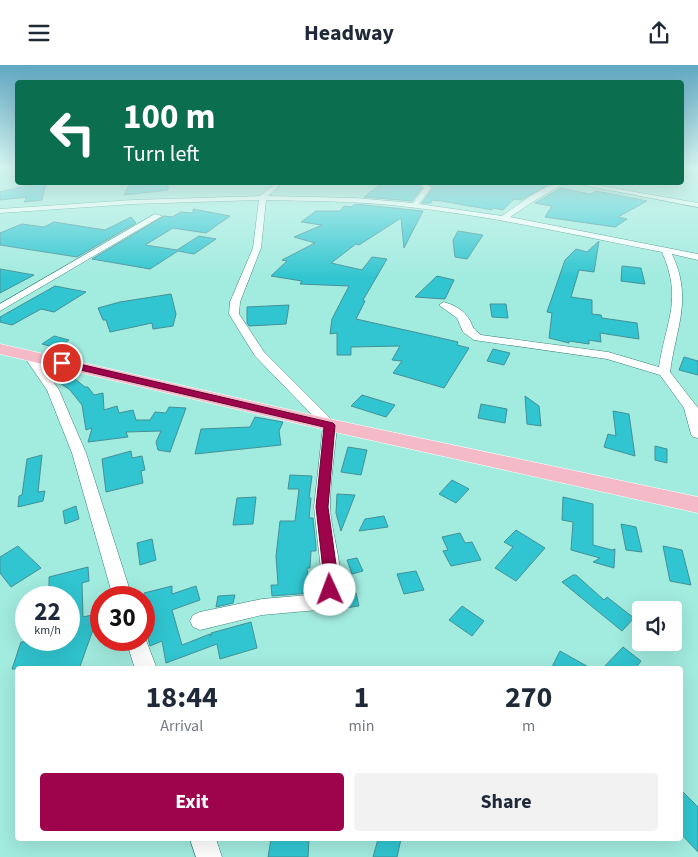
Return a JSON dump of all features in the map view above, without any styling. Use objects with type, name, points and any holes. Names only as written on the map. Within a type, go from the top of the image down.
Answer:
[{"type":"highway","points":[[0,349],[330,425],[698,505]]},
{"type":"street","points":[[0,211],[95,204]]},
{"type":"street","points":[[200,621],[262,607],[329,601],[331,579],[322,507],[330,425],[259,354],[234,314],[236,302],[251,268],[257,248],[262,204]]},
{"type":"street","points":[[390,204],[503,219],[698,257]]},
{"type":"street","points":[[503,219],[524,204]]},
{"type":"street","points":[[0,307],[158,216]]},
{"type":"street","points":[[664,372],[668,345],[674,325],[677,281],[666,251]]},
{"type":"street","points":[[444,305],[462,316],[467,330],[478,338],[608,356],[664,372],[691,407],[698,434]]},
{"type":"street","points":[[29,355],[53,390],[78,453],[119,586]]},
{"type":"street","points":[[140,651],[145,666]]},
{"type":"street","points":[[204,841],[209,857]]},
{"type":"building","points":[[355,204],[423,211],[404,248],[401,218],[359,245],[356,244],[331,263],[362,270],[372,257],[387,259],[363,300],[365,301],[356,319],[458,342],[457,345],[469,348],[444,388],[393,373],[402,361],[392,360],[400,346],[351,347],[351,355],[337,355],[337,333],[330,334],[332,319],[349,286],[300,284],[302,281],[271,276],[287,261],[282,260],[315,243],[294,237],[322,225],[301,222],[316,211],[340,211],[344,206],[351,207]]},
{"type":"building","points":[[458,204],[509,204],[503,210],[493,208],[492,210]]},
{"type":"building","points":[[540,204],[642,204],[618,217],[627,219],[615,227],[545,217],[552,206]]},
{"type":"building","points":[[193,209],[230,216],[206,233],[173,228],[145,245],[177,250],[199,236],[216,239],[194,254],[178,251],[150,269],[92,259],[164,216],[172,217],[181,212],[193,213]]},
{"type":"building","points":[[131,217],[136,223],[77,257],[0,245],[0,233],[22,224],[44,227],[54,222],[105,230]]},
{"type":"building","points":[[458,231],[483,235],[467,259],[455,257],[453,240]]},
{"type":"building","points":[[599,241],[594,272],[579,270],[571,297],[592,300],[592,314],[601,315],[602,318],[637,323],[639,339],[600,333],[601,342],[589,340],[589,344],[569,341],[569,343],[549,338],[552,313],[547,312],[565,260],[576,249],[587,252]]},
{"type":"building","points":[[622,266],[641,268],[645,284],[621,281]]},
{"type":"building","points":[[0,269],[34,275],[0,293]]},
{"type":"building","points":[[437,276],[454,280],[445,299],[415,297]]},
{"type":"building","points":[[55,286],[86,292],[54,312],[41,309],[12,325],[0,322],[0,317]]},
{"type":"building","points":[[171,294],[176,314],[173,326],[153,329],[152,323],[110,332],[106,320],[103,320],[98,308],[120,302]]},
{"type":"building","points":[[490,304],[506,304],[508,318],[492,317]]},
{"type":"building","points":[[289,305],[286,324],[249,326],[247,323],[247,307]]},
{"type":"building","points":[[54,336],[69,340],[57,348],[42,344]]},
{"type":"building","points":[[493,349],[510,353],[504,365],[487,361]]},
{"type":"building","points":[[684,357],[698,361],[698,375],[679,370]]},
{"type":"building","points":[[66,372],[85,387],[88,387],[94,395],[103,393],[104,410],[117,406],[119,413],[133,410],[136,420],[150,420],[155,412],[166,413],[169,407],[186,408],[170,452],[158,450],[156,442],[161,431],[126,432],[128,437],[88,442],[92,428],[86,430],[82,405],[70,390],[53,378]]},
{"type":"building","points":[[362,395],[395,405],[386,417],[351,406]]},
{"type":"building","points":[[525,396],[539,406],[541,426],[527,424]]},
{"type":"building","points":[[481,404],[507,409],[505,423],[478,418]]},
{"type":"building","points":[[613,411],[629,414],[635,456],[604,447],[608,434],[616,436]]},
{"type":"building","points":[[255,417],[283,422],[279,431],[281,445],[195,454],[201,429],[250,427]]},
{"type":"building","points":[[655,446],[667,449],[667,463],[655,460]]},
{"type":"building","points":[[348,447],[367,450],[361,475],[341,472]]},
{"type":"building","points":[[131,451],[132,458],[142,456],[145,470],[141,471],[143,483],[106,492],[102,459]]},
{"type":"building","points":[[42,455],[38,492],[45,491],[43,501],[18,507],[19,496],[22,495],[27,459]]},
{"type":"building","points":[[290,475],[312,476],[309,518],[313,518],[316,551],[311,551],[310,568],[307,568],[310,593],[272,596],[271,585],[278,585],[276,556],[280,521],[295,521],[299,489],[288,489]]},
{"type":"building","points":[[452,480],[469,489],[456,503],[439,494]]},
{"type":"building","points":[[337,494],[355,495],[341,531],[336,513]]},
{"type":"building","points":[[256,497],[253,524],[233,525],[237,498]]},
{"type":"building","points":[[563,497],[593,504],[593,545],[612,550],[615,549],[614,568],[593,562],[600,558],[571,550],[573,522],[562,520]]},
{"type":"building","points":[[76,506],[79,519],[65,524],[63,511]]},
{"type":"building","points":[[384,516],[388,527],[359,531],[365,519]]},
{"type":"building","points":[[621,524],[636,527],[642,552],[626,550]]},
{"type":"building","points":[[516,530],[545,548],[516,581],[495,568],[513,547],[504,542]]},
{"type":"building","points":[[460,533],[465,543],[472,542],[481,560],[451,566],[443,551],[448,550],[442,537]]},
{"type":"building","points":[[152,539],[156,560],[140,565],[137,543]]},
{"type":"building","points":[[18,546],[41,568],[11,587],[0,573],[0,557]]},
{"type":"building","points":[[663,546],[682,550],[691,585],[670,581]]},
{"type":"building","points":[[357,558],[363,571],[352,574],[347,560]]},
{"type":"building","points":[[88,567],[89,581],[82,583],[83,617],[90,615],[90,638],[80,666],[15,666],[15,669],[12,669],[18,651],[80,651],[80,586],[49,586],[49,577]]},
{"type":"building","points":[[416,571],[424,590],[404,594],[397,574]]},
{"type":"building","points":[[576,575],[604,600],[607,597],[632,616],[632,620],[622,631],[562,582]]},
{"type":"building","points":[[172,586],[172,594],[196,586],[200,600],[172,610],[182,645],[210,634],[211,636],[211,633],[251,622],[257,648],[220,659],[217,644],[166,663],[162,641],[155,644],[155,590]]},
{"type":"building","points":[[356,593],[359,606],[344,608],[341,596]]},
{"type":"building","points":[[235,595],[233,603],[216,607],[218,596]]},
{"type":"building","points":[[462,606],[484,621],[472,636],[449,620]]},
{"type":"building","points":[[623,647],[641,661],[637,666],[605,666]]},
{"type":"building","points":[[560,651],[587,666],[552,666]]},
{"type":"building","points":[[683,792],[698,807],[698,852],[683,836]]},
{"type":"building","points":[[271,841],[309,841],[308,857],[268,857]]},
{"type":"building","points":[[377,841],[401,841],[397,857],[373,857]]},
{"type":"route","points":[[62,363],[330,425],[322,507],[331,579],[330,590]]}]
